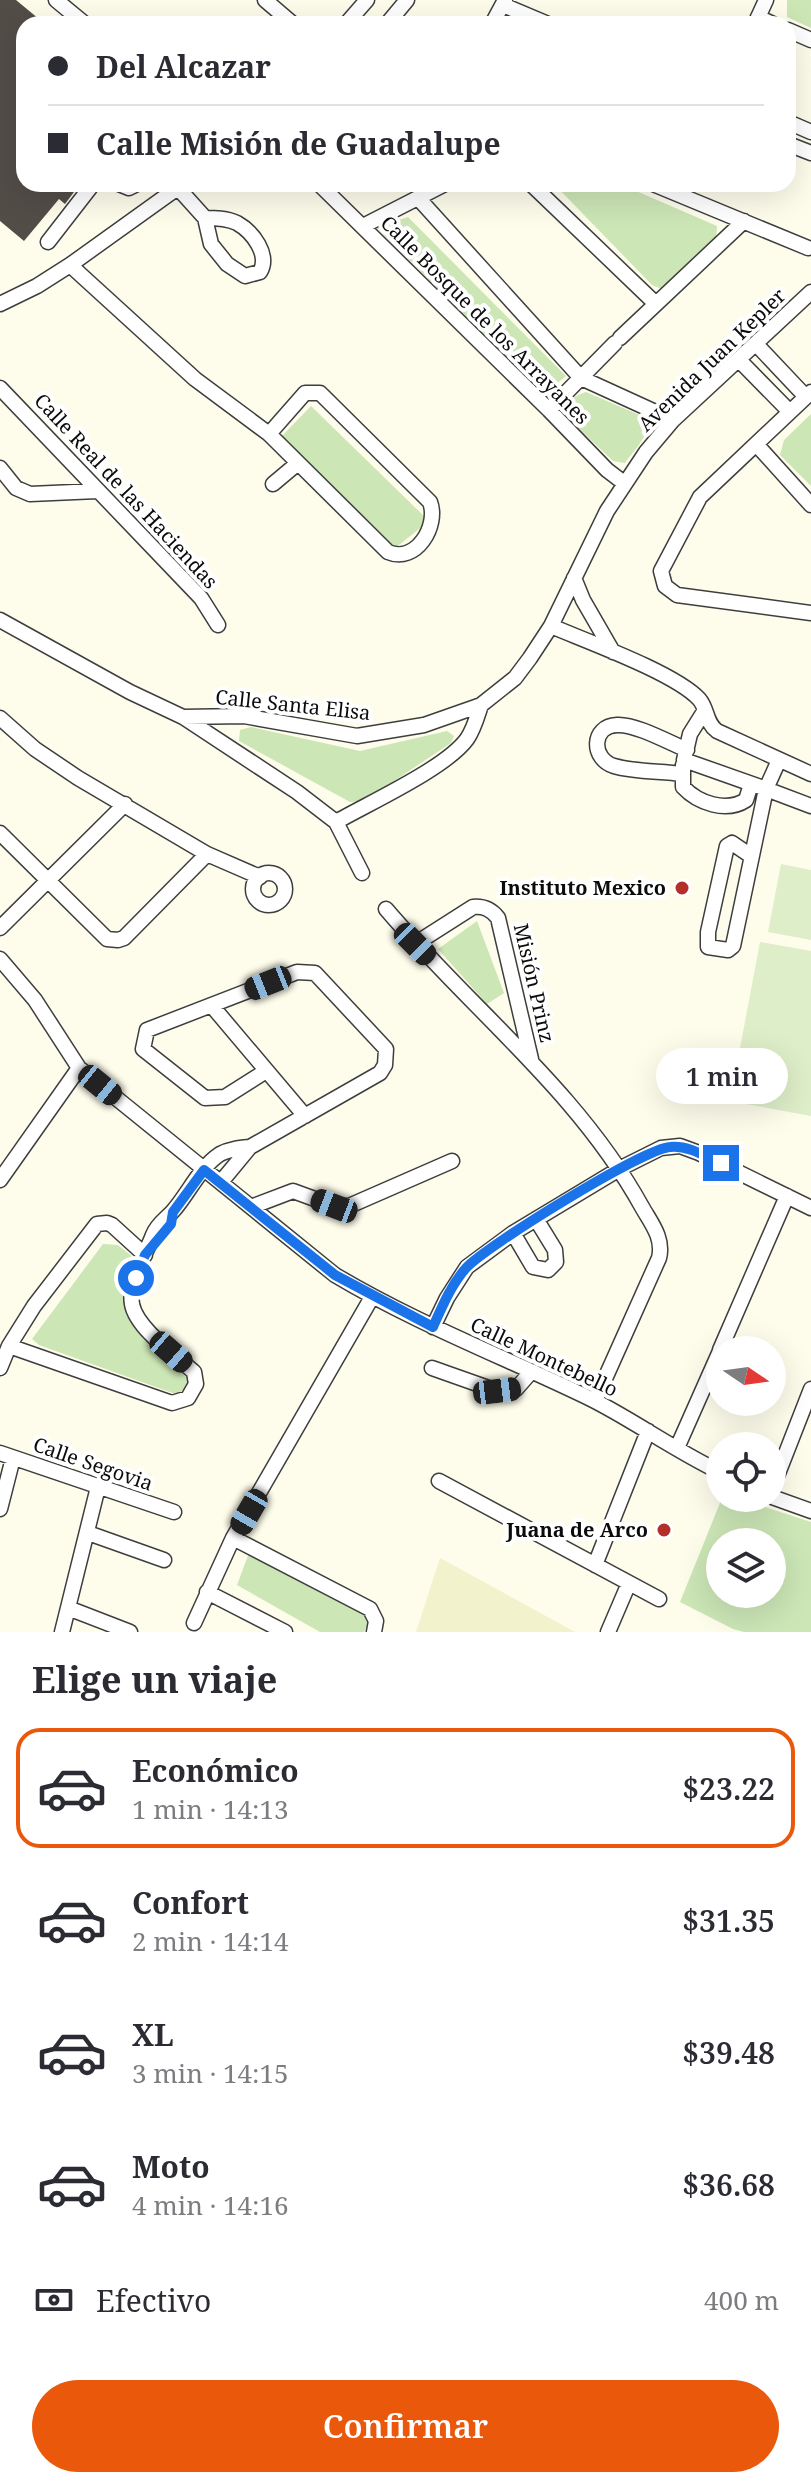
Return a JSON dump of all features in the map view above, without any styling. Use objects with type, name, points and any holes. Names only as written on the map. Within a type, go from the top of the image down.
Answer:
[{"type":"street","points":[[56,0],[75,16]]},
{"type":"street","points":[[265,0],[284,16]]},
{"type":"street","points":[[353,16],[367,0]]},
{"type":"street","points":[[394,16],[407,0]]},
{"type":"street","points":[[504,2],[532,16]]},
{"type":"street","points":[[48,242],[87,192]]},
{"type":"street","points":[[0,304],[70,265],[173,192]]},
{"type":"street","points":[[186,192],[205,218],[211,244],[227,264],[245,276],[260,272],[263,254],[246,230],[228,220],[205,218]]},
{"type":"street","name":"Calle Bosque de los Arrayanes","points":[[327,192],[607,470],[624,483]]},
{"type":"street","points":[[363,226],[431,192]]},
{"type":"street","points":[[539,192],[656,304]]},
{"type":"street","points":[[673,192],[808,248]]},
{"type":"street","points":[[419,199],[581,378],[673,420]]},
{"type":"street","points":[[549,410],[744,221]]},
{"type":"street","points":[[70,265],[195,379],[269,434],[388,552],[400,555],[411,552],[430,531],[433,513],[430,502],[320,393],[305,393],[269,434]]},
{"type":"street","name":"Avenida Juan Kepler","points":[[551,626],[624,483],[673,420],[811,292]]},
{"type":"street","points":[[756,344],[808,394],[700,497],[661,571],[665,586],[677,595],[811,613]]},
{"type":"street","points":[[739,360],[790,412]]},
{"type":"street","name":"Calle Real de las Haciendas","points":[[0,388],[201,598],[218,625]]},
{"type":"street","points":[[756,444],[811,505]]},
{"type":"street","points":[[273,484],[298,463]]},
{"type":"street","points":[[0,468],[16,488],[30,494],[97,491]]},
{"type":"street","points":[[574,578],[613,652]]},
{"type":"street","points":[[0,620],[130,692],[183,717],[297,792],[336,822],[362,873]]},
{"type":"street","points":[[551,626],[686,688],[700,700],[708,722],[717,731],[811,774]]},
{"type":"street","name":"Calle Santa Elisa","points":[[183,717],[244,716],[357,736],[424,725],[481,705],[515,678],[551,626]]},
{"type":"street","points":[[336,822],[447,759],[467,739],[481,705]]},
{"type":"street","points":[[705,710],[690,734],[684,761],[683,787],[698,799],[732,807],[746,800],[779,760]]},
{"type":"street","points":[[0,718],[50,761],[207,854],[260,877]]},
{"type":"street","points":[[684,761],[613,765],[600,758],[597,737],[602,730],[613,725],[625,725],[684,761],[811,806]]},
{"type":"street","points":[[751,856],[732,843],[727,846],[709,926],[708,947],[731,949],[751,856],[758,786]]},
{"type":"street","points":[[0,928],[125,804]]},
{"type":"street","points":[[0,833],[107,939],[124,938],[207,854]]},
{"type":"street","name":"Misión Prinz","points":[[415,944],[473,907],[481,906],[494,913],[498,918],[532,1059]]},
{"type":"street","points":[[386,909],[415,944],[532,1059],[621,1168],[660,1239],[661,1252],[595,1401]]},
{"type":"street","name":"Calle Montebello","points":[[0,959],[35,1000],[79,1068],[335,1275],[433,1327],[595,1401],[706,1464]]},
{"type":"street","points":[[9,1346],[172,1403],[188,1398],[194,1390],[194,1372],[149,1332],[135,1315],[131,1304],[133,1287],[149,1249],[171,1224],[173,1212],[204,1170],[223,1152],[250,1147],[380,1073],[385,1065],[386,1049],[315,973],[309,971],[297,972],[147,1030],[143,1049],[205,1098],[225,1097],[266,1071]]},
{"type":"street","points":[[212,1006],[305,1116]]},
{"type":"street","points":[[0,1180],[79,1068]]},
{"type":"street","points":[[433,1327],[467,1267],[513,1233],[621,1168],[661,1148],[680,1146],[699,1153],[811,1208]]},
{"type":"street","points":[[221,1182],[250,1147]]},
{"type":"street","points":[[251,1207],[293,1191],[334,1206],[349,1206],[452,1161]]},
{"type":"street","points":[[726,1336],[787,1196]]},
{"type":"street","points":[[513,1233],[533,1267],[548,1270],[556,1262],[557,1254],[536,1219]]},
{"type":"street","points":[[0,1368],[9,1346],[34,1306],[93,1229],[102,1222],[112,1225],[149,1249]]},
{"type":"street","points":[[194,1623],[233,1538],[372,1297]]},
{"type":"street","points":[[432,1368],[497,1391],[516,1389],[531,1372]]},
{"type":"street","points":[[677,1448],[706,1382]]},
{"type":"street","points":[[786,1453],[811,1389]]},
{"type":"street","points":[[595,1565],[648,1431]]},
{"type":"street","points":[[0,1509],[7,1456]]},
{"type":"street","name":"Calle Segovia","points":[[7,1456],[174,1512]]},
{"type":"street","points":[[439,1481],[659,1599]]},
{"type":"street","points":[[62,1632],[98,1487]]},
{"type":"street","points":[[786,1502],[811,1511]]},
{"type":"street","points":[[88,1533],[164,1560]]},
{"type":"street","points":[[233,1538],[370,1609],[375,1616],[375,1629]]},
{"type":"street","points":[[608,1632],[629,1583]]},
{"type":"street","points":[[207,1592],[285,1632]]},
{"type":"street","points":[[68,1608],[130,1632]]},
{"type":"green space","points":[[787,0],[811,0],[811,28],[796,21],[796,16],[787,16]]},
{"type":"green space","points":[[562,192],[638,192],[717,226],[716,241],[662,289],[652,285]]},
{"type":"green space","points":[[408,217],[566,376],[544,394],[376,227]]},
{"type":"green space","points":[[586,392],[644,417],[644,436],[625,463],[613,461],[567,417],[566,408],[570,401]]},
{"type":"green space","points":[[311,406],[429,521],[394,549],[280,438]]},
{"type":"green space","points":[[811,414],[811,486],[780,455],[784,440]]},
{"type":"green space","points":[[251,727],[360,751],[447,731],[454,736],[451,743],[364,801],[350,802],[239,741],[240,730]]},
{"type":"green space","points":[[781,864],[811,870],[811,940],[768,932]]},
{"type":"green space","points":[[477,921],[504,993],[487,1004],[438,949]]},
{"type":"green space","points":[[760,942],[811,951],[811,1116],[730,1101]]},
{"type":"green space","points":[[103,1244],[118,1245],[134,1258],[124,1290],[126,1307],[148,1342],[191,1381],[178,1395],[39,1345],[32,1339]]},
{"type":"green space","points":[[716,1512],[781,1512],[811,1522],[811,1632],[744,1632],[680,1602],[706,1538],[706,1608],[786,1608],[786,1528],[710,1528]]},
{"type":"green space","points":[[249,1553],[372,1616],[364,1632],[320,1632],[237,1585]]},
{"type":"green space","points":[[440,1558],[575,1632],[416,1632]]},
{"type":"building","points":[[0,0],[16,0],[35,16],[16,16],[16,192],[74,192],[65,204],[59,199],[24,241],[0,221]]},
{"type":"place","name":"Instituto Mexico","points":[[682,888]]},
{"type":"place","name":"Juana de Arco","points":[[664,1530]]},
{"type":"route","points":[[136,1278],[145,1255],[171,1224],[173,1212],[204,1170],[335,1275],[433,1327],[467,1267],[513,1233],[621,1168],[671,1146],[680,1146],[721,1163]]}]
